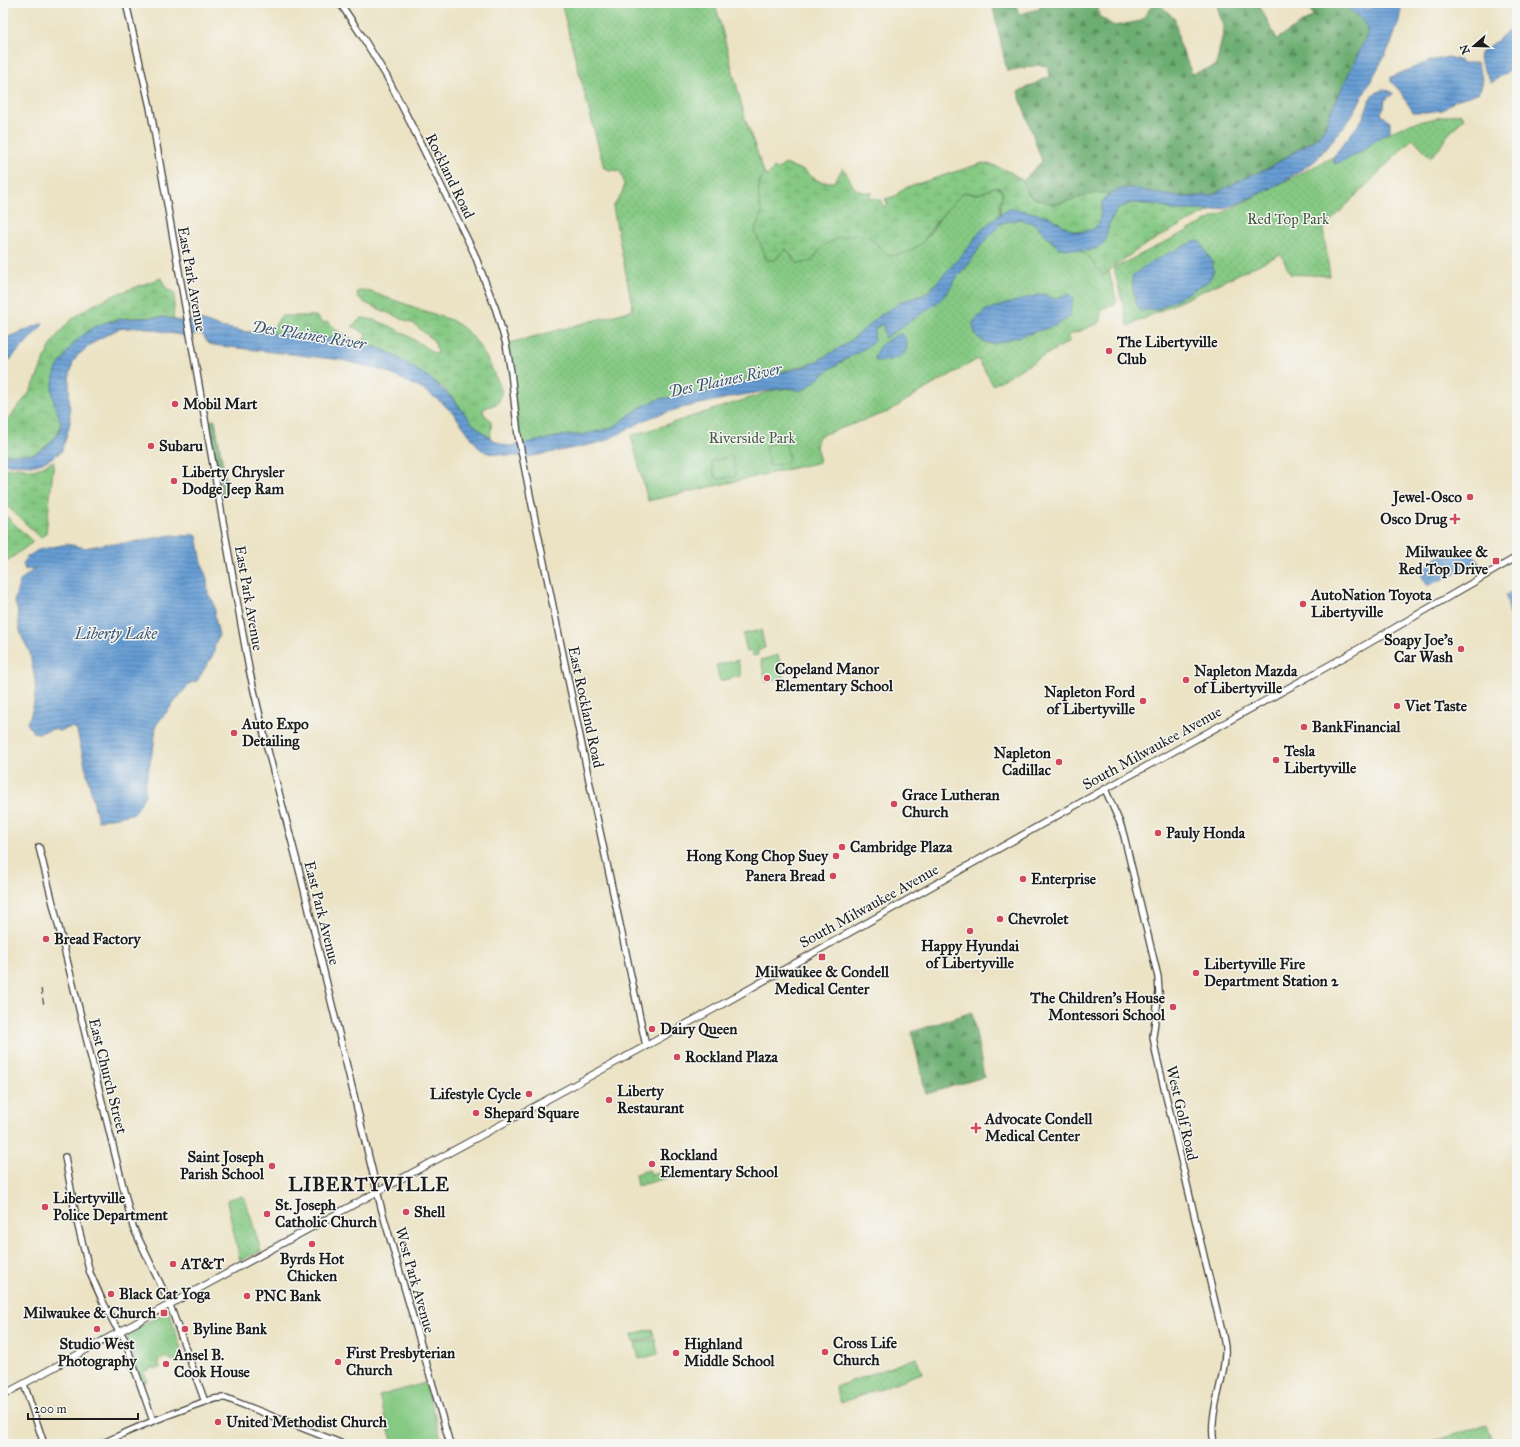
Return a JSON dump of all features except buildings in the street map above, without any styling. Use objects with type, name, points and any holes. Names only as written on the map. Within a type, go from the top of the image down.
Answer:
[{"type":"main road","name":"South Milwaukee Avenue","points":[[3,1395],[646,1046],[1348,655],[1517,557]]},
{"type":"street","name":"East Park Avenue","points":[[126,3],[149,105],[249,669],[377,1191]]},
{"type":"street","name":"Rockland Road","points":[[340,3],[387,77],[473,249],[505,338],[511,372]]},
{"type":"street","name":"East Rockland Road","points":[[511,372],[518,435],[524,466],[646,1046]]},
{"type":"street","name":"West Golf Road","points":[[1105,789],[1124,836],[1158,977],[1159,992],[1153,1036],[1156,1054],[1226,1353],[1223,1375],[1212,1421],[1214,1444]]},
{"type":"street","name":"East Church Street","points":[[39,847],[133,1227],[170,1305],[204,1402]]},
{"type":"street","points":[[65,1157],[77,1222],[90,1273],[95,1286],[124,1338],[153,1421]]},
{"type":"street","name":"West Park Avenue","points":[[377,1191],[450,1444]]},
{"type":"street","points":[[24,1384],[44,1444]]},
{"type":"street","points":[[101,1444],[129,1430],[204,1402],[217,1398],[226,1398],[343,1444]]},
{"type":"green space","points":[[561,3],[715,3],[745,118],[764,172],[760,182],[759,192],[762,213],[755,231],[775,260],[783,251],[787,249],[793,260],[812,261],[828,242],[843,236],[855,234],[860,234],[870,238],[876,242],[884,252],[891,256],[927,237],[941,217],[963,192],[976,194],[992,188],[1000,188],[1003,193],[1000,204],[1000,214],[980,231],[970,246],[944,276],[923,295],[901,302],[843,346],[813,363],[746,382],[732,384],[641,407],[612,428],[582,435],[567,435],[520,445],[506,344],[633,310],[613,207],[623,190],[624,182],[620,171],[604,168]]},
{"type":"green space","points":[[992,3],[1015,3],[1019,14],[1039,9],[1042,3],[1098,3],[1099,16],[1114,26],[1141,21],[1154,3],[1158,3],[1175,19],[1179,42],[1192,74],[1216,66],[1224,28],[1216,3],[1258,3],[1277,39],[1313,16],[1308,3],[1349,3],[1347,8],[1363,20],[1368,33],[1325,127],[1317,137],[1269,168],[1245,178],[1212,195],[1184,197],[1157,194],[1147,191],[1110,193],[1102,203],[1099,223],[1054,220],[1048,216],[1015,209],[1007,209],[1000,214],[1000,204],[1003,193],[1000,188],[994,187],[1010,172],[1023,181],[1042,161],[1018,92],[1050,76],[1048,66],[1038,65],[1007,71]]},
{"type":"green space","name":"Red Top Park","points":[[1460,113],[1464,118],[1446,137],[1439,149],[1430,157],[1413,138],[1323,229],[1330,276],[1290,274],[1281,254],[1128,326],[1114,268],[1333,157],[1333,162],[1366,148],[1377,138],[1409,124]]},
{"type":"green space","points":[[983,163],[993,165],[1010,172],[1023,181],[1028,194],[1033,198],[1055,205],[1096,193],[1109,193],[1102,203],[1099,223],[1094,229],[1081,232],[1073,231],[1048,216],[1015,209],[1007,209],[1000,214],[1000,204],[1003,193],[1000,188],[994,187],[975,194],[964,192],[940,218],[920,244],[912,250],[901,254],[889,255],[882,251],[874,240],[869,237],[864,235],[854,235],[842,237],[828,243],[821,249],[812,261],[798,264],[786,249],[775,260],[767,260],[755,231],[762,213],[758,192],[764,172],[767,177],[773,169],[780,168],[785,164],[805,171],[813,178],[821,182],[834,182],[843,168],[856,189],[866,193],[873,193],[868,198],[880,199],[883,207],[888,205],[885,199],[895,196],[904,188]]},
{"type":"green space","points":[[1131,203],[1160,205],[1172,210],[1212,210],[1169,231],[1128,256],[1103,276],[1089,257],[1079,250],[1088,251],[1109,224],[1117,210]]},
{"type":"green space","name":"Riverside Park","points":[[1020,219],[1035,224],[1054,244],[1079,250],[1103,247],[1117,303],[1101,309],[1101,321],[1069,335],[1070,341],[993,385],[978,359],[888,412],[819,436],[816,446],[820,462],[648,501],[631,436],[778,389],[790,388],[799,391],[831,368],[870,345],[874,341],[876,328],[883,324],[885,338],[947,293],[981,245],[1001,223]]},
{"type":"green space","points":[[161,278],[167,290],[173,291],[175,294],[173,319],[148,317],[127,318],[110,321],[100,325],[63,362],[56,373],[53,390],[60,415],[61,425],[56,436],[43,450],[33,454],[3,455],[4,426],[29,393],[45,357],[57,336],[67,324],[91,306]]},
{"type":"green space","points":[[361,290],[368,291],[451,320],[472,337],[483,351],[501,389],[501,395],[498,403],[483,409],[484,414],[491,422],[490,438],[473,424],[453,398],[441,386],[376,347],[358,348],[334,339],[248,332],[274,327],[281,316],[316,316],[322,323],[328,322],[336,330],[357,341],[365,339],[366,334],[352,326],[362,318],[381,322],[410,337],[435,354],[438,353],[434,341],[414,324],[365,303],[358,297],[357,292]]},
{"type":"green space","points":[[215,420],[228,494],[222,496],[209,421]]},
{"type":"green space","points":[[785,441],[789,458],[787,462],[770,466],[765,446]]},
{"type":"green space","points":[[732,456],[736,476],[718,479],[715,477],[711,461]]},
{"type":"green space","points":[[54,461],[46,533],[41,538],[3,502],[3,469],[18,467],[34,470]]},
{"type":"green space","points":[[3,513],[33,542],[3,564]]},
{"type":"green space","points":[[761,630],[765,648],[757,650],[758,655],[753,656],[751,651],[747,652],[743,634]]},
{"type":"green space","points":[[778,655],[784,678],[766,682],[761,660]]},
{"type":"green space","points":[[738,660],[741,676],[720,681],[716,665]]},
{"type":"green space","points":[[972,1012],[984,1077],[926,1094],[912,1032]]},
{"type":"green space","points":[[649,1170],[651,1175],[666,1171],[667,1178],[637,1186],[635,1174]]},
{"type":"green space","points":[[242,1196],[245,1198],[261,1251],[240,1261],[227,1202],[228,1199]]},
{"type":"green space","points":[[167,1312],[170,1315],[185,1361],[176,1363],[166,1357],[158,1361],[160,1368],[155,1369],[154,1367],[143,1372],[147,1381],[141,1384],[127,1337],[129,1332]]},
{"type":"green space","points":[[652,1329],[654,1337],[634,1342],[632,1334]]},
{"type":"green space","points":[[655,1339],[658,1354],[639,1359],[635,1343]]},
{"type":"green space","points":[[916,1358],[922,1373],[841,1403],[835,1387]]},
{"type":"green space","points":[[425,1383],[443,1444],[393,1444],[379,1396]]},
{"type":"green space","points":[[1487,1424],[1494,1444],[1426,1444]]},
{"type":"water","points":[[1349,3],[1360,3],[1363,7],[1369,9],[1376,3],[1402,3],[1399,21],[1391,44],[1350,119],[1315,161],[1281,183],[1235,205],[1215,210],[1172,210],[1160,205],[1131,203],[1117,210],[1109,224],[1105,241],[1099,247],[1088,251],[1059,248],[1035,224],[1020,219],[1001,223],[981,245],[947,293],[937,303],[885,338],[883,324],[876,327],[874,341],[870,345],[831,368],[807,388],[799,391],[790,388],[778,389],[731,397],[681,408],[649,418],[607,440],[594,444],[528,457],[503,455],[488,453],[480,449],[454,414],[441,402],[424,390],[387,372],[342,360],[212,345],[208,343],[202,334],[184,336],[141,327],[118,329],[97,340],[78,355],[73,362],[69,379],[70,423],[61,452],[36,465],[3,464],[3,455],[34,454],[47,446],[59,432],[61,423],[53,398],[52,389],[57,368],[73,344],[83,335],[94,327],[122,319],[163,317],[180,321],[201,320],[220,327],[248,332],[319,336],[334,339],[358,348],[376,347],[392,354],[431,379],[452,398],[473,424],[490,438],[503,445],[511,446],[567,435],[582,435],[612,428],[641,407],[659,399],[700,393],[806,366],[843,346],[878,317],[901,302],[926,294],[970,246],[980,231],[1007,209],[1015,209],[1048,216],[1073,231],[1081,232],[1094,229],[1099,223],[1102,203],[1105,198],[1117,190],[1131,188],[1157,194],[1184,197],[1212,195],[1245,178],[1269,168],[1317,138],[1325,127],[1368,33],[1363,20],[1347,8]]},
{"type":"water","points":[[1511,27],[1517,28],[1517,65],[1491,83],[1479,59],[1480,53],[1497,41]]},
{"type":"water","points":[[1448,57],[1459,60],[1463,63],[1477,63],[1483,79],[1478,93],[1456,100],[1443,110],[1413,112],[1400,91],[1391,82],[1391,77],[1430,61]]},
{"type":"water","points":[[1384,89],[1392,92],[1393,94],[1385,100],[1384,108],[1381,112],[1382,115],[1390,122],[1390,132],[1380,137],[1359,153],[1335,164],[1333,157],[1362,120],[1372,95]]},
{"type":"water","points":[[1199,241],[1212,262],[1213,272],[1211,278],[1206,283],[1158,309],[1141,311],[1135,299],[1132,277],[1144,267],[1160,258],[1192,242]]},
{"type":"water","points":[[1043,294],[1054,299],[1069,294],[1073,300],[1069,317],[1058,325],[994,344],[985,342],[976,335],[973,322],[986,310]]},
{"type":"water","points":[[43,323],[42,326],[3,367],[3,339]]},
{"type":"water","points":[[899,334],[903,335],[907,342],[905,352],[901,356],[889,360],[876,361],[874,357],[881,345]]},
{"type":"water","name":"Liberty Lake","points":[[193,534],[197,536],[202,563],[207,579],[208,594],[213,601],[215,610],[215,618],[219,635],[215,644],[214,653],[197,681],[190,683],[156,725],[154,745],[145,784],[145,795],[135,813],[98,821],[77,731],[72,727],[59,731],[53,729],[39,733],[33,732],[27,723],[34,702],[35,680],[30,653],[21,634],[17,608],[14,601],[20,581],[35,568],[25,570],[23,564],[27,557],[38,550],[67,544],[85,548],[105,544],[128,543],[171,535],[187,536]]},
{"type":"water","points":[[1455,547],[1468,550],[1478,559],[1479,564],[1427,585],[1421,575],[1428,565],[1436,558]]},
{"type":"water","points":[[1517,587],[1517,640],[1514,640],[1506,595]]},
{"type":"railway","points":[[41,989],[44,1006]]},
{"type":"place","name":"The Libertyville Club","points":[[1109,351]]},
{"type":"place","name":"Mobil Mart","points":[[175,404]]},
{"type":"place","name":"Subaru","points":[[151,446]]},
{"type":"place","name":"Liberty Chrysler Dodge Jeep Ram","points":[[174,481]]},
{"type":"place","name":"Jewel-Osco","points":[[1470,497]]},
{"type":"place","name":"Osco Drug","points":[[1455,519]]},
{"type":"place","name":"Milwaukee & Red Top Drive","points":[[1496,561]]},
{"type":"place","name":"AutoNation Toyota Libertyville","points":[[1303,604]]},
{"type":"place","name":"Soapy Joe's Car Wash","points":[[1461,649]]},
{"type":"place","name":"Copeland Manor Elementary School","points":[[767,678]]},
{"type":"place","name":"Napleton Mazda of Libertyville","points":[[1186,680]]},
{"type":"place","name":"Napleton Ford of Libertyville","points":[[1143,701]]},
{"type":"place","name":"Viet Taste","points":[[1397,706]]},
{"type":"place","name":"BankFinancial","points":[[1304,727]]},
{"type":"place","name":"Auto Expo Detailing","points":[[234,733]]},
{"type":"place","name":"Tesla Libertyville","points":[[1276,760]]},
{"type":"place","name":"Napleton Cadillac","points":[[1059,762]]},
{"type":"place","name":"Grace Lutheran Church","points":[[894,804]]},
{"type":"place","name":"Pauly Honda","points":[[1158,833]]},
{"type":"place","name":"Cambridge Plaza","points":[[842,847]]},
{"type":"place","name":"Hong Kong Chop Suey","points":[[836,856]]},
{"type":"place","name":"Panera Bread","points":[[833,876]]},
{"type":"place","name":"Enterprise","points":[[1023,879]]},
{"type":"place","name":"Chevrolet","points":[[1000,919]]},
{"type":"place","name":"Happy Hyundai of Libertyville","points":[[970,931]]},
{"type":"place","name":"Bread Factory","points":[[46,939]]},
{"type":"place","name":"Milwaukee & Condell Medical Center","points":[[822,957]]},
{"type":"place","name":"Libertyville Fire Department Station 2","points":[[1196,973]]},
{"type":"place","name":"The Children's House Montessori School","points":[[1173,1007]]},
{"type":"place","name":"Dairy Queen","points":[[652,1029]]},
{"type":"place","name":"Rockland Plaza","points":[[677,1057]]},
{"type":"place","name":"Lifestyle Cycle","points":[[529,1094]]},
{"type":"place","name":"Liberty Restaurant","points":[[609,1100]]},
{"type":"place","name":"Shepard Square","points":[[476,1113]]},
{"type":"place","name":"Advocate Condell Medical Center","points":[[976,1128]]},
{"type":"place","name":"Rockland Elementary School","points":[[652,1164]]},
{"type":"place","name":"Saint Joseph Parish School","points":[[272,1166]]},
{"type":"place","name":"Libertyville Police Department","points":[[45,1207]]},
{"type":"place","name":"Shell","points":[[406,1212]]},
{"type":"place","name":"St. Joseph Catholic Church","points":[[267,1214]]},
{"type":"place","name":"Byrds Hot Chicken","points":[[312,1244]]},
{"type":"place","name":"AT&T","points":[[173,1264]]},
{"type":"place","name":"Black Cat Yoga","points":[[111,1294]]},
{"type":"place","name":"PNC Bank","points":[[247,1296]]},
{"type":"place","name":"Milwaukee & Church","points":[[164,1313]]},
{"type":"place","name":"Studio West Photography","points":[[97,1329]]},
{"type":"place","name":"Byline Bank","points":[[185,1329]]},
{"type":"place","name":"Cross Life Church","points":[[825,1352]]},
{"type":"place","name":"Highland Middle School","points":[[676,1353]]},
{"type":"place","name":"First Presbyterian Church","points":[[338,1362]]},
{"type":"place","name":"Ansel B. Cook House","points":[[166,1364]]},
{"type":"place","name":"United Methodist Church","points":[[218,1422]]},
{"type":"district","name":"LIBERTYVILLE","points":[[369,1184]]},
{"type":"water label","name":"Des Plaines River","points":[[309,335]]},
{"type":"water label","name":"Des Plaines River","points":[[725,380]]}]
